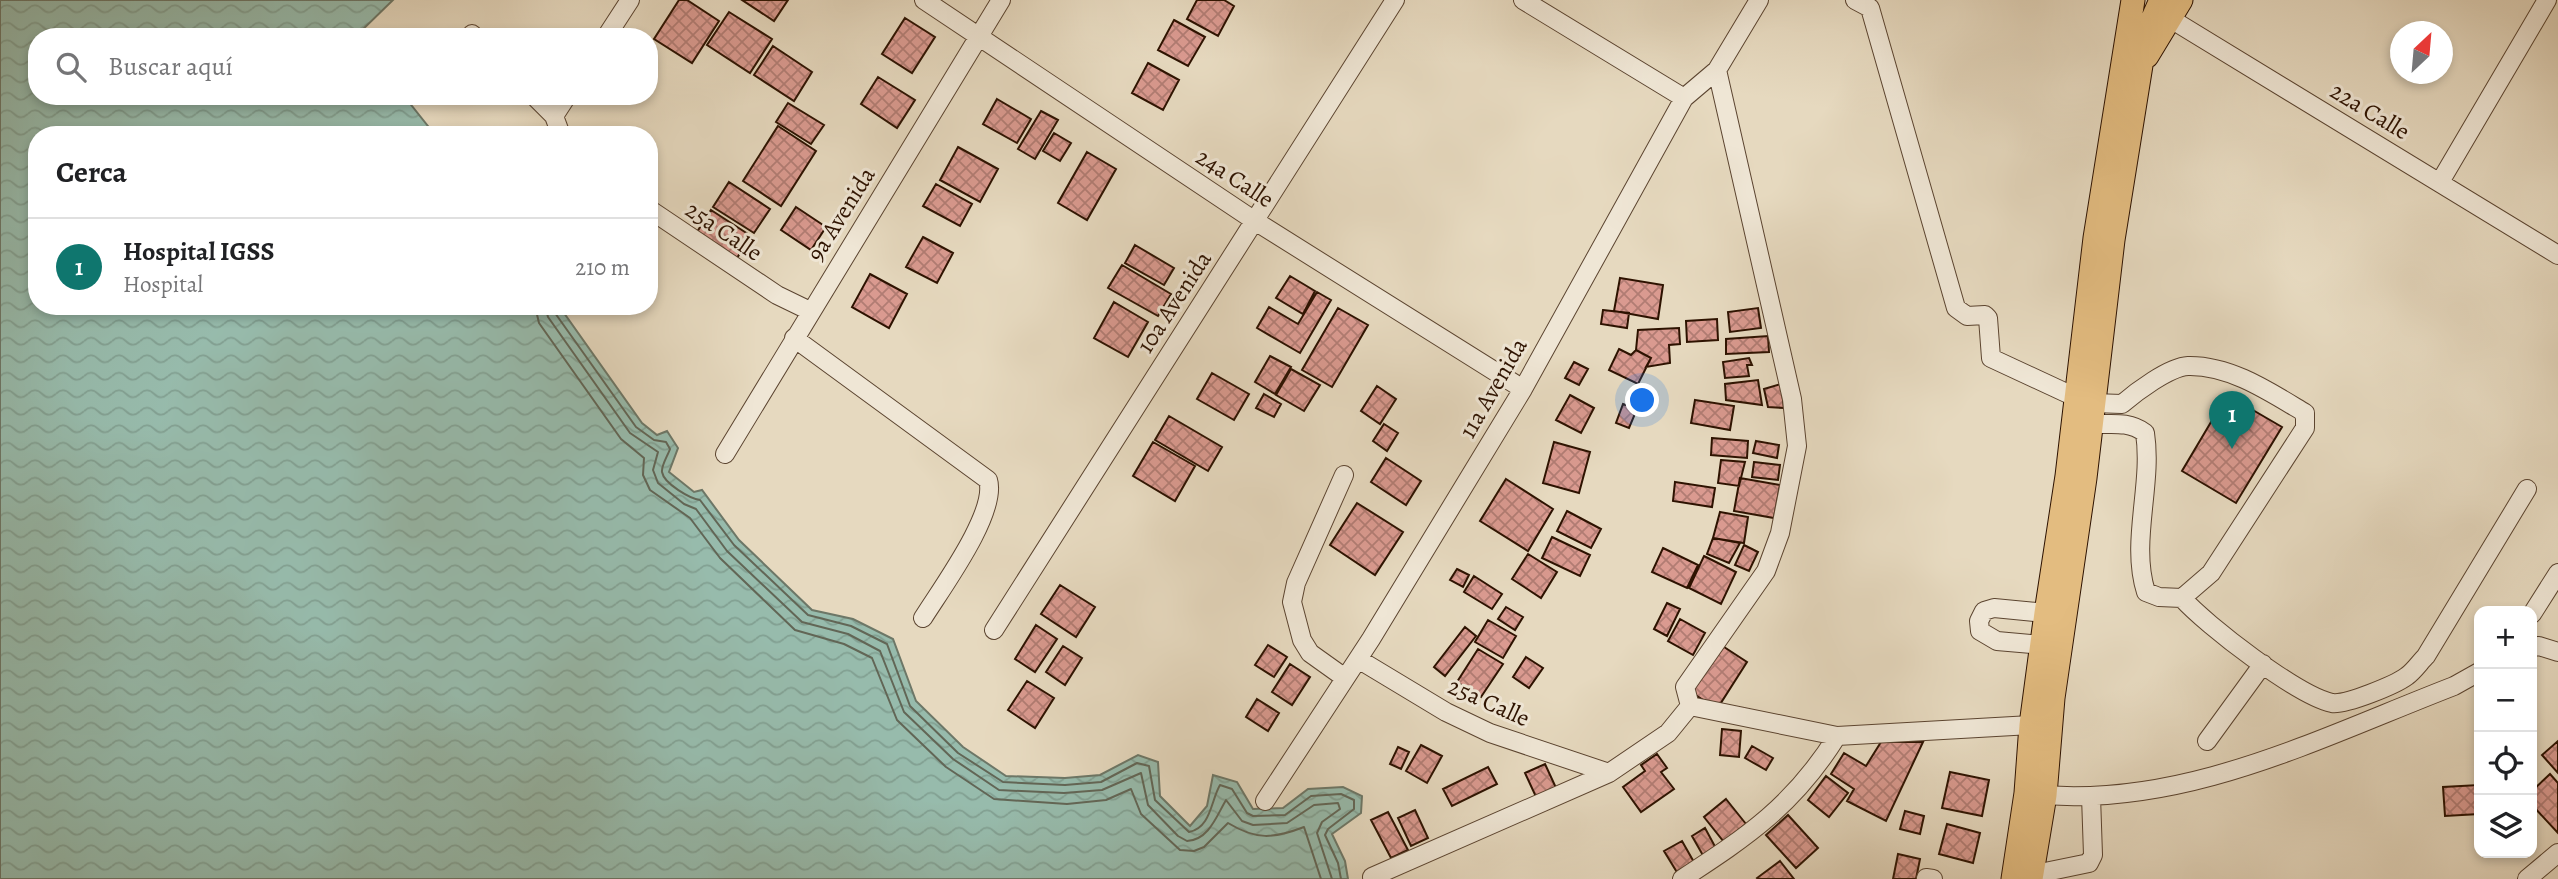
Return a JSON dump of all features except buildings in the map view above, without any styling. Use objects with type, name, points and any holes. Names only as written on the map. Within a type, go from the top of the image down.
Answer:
[{"type":"main road","points":[[2022,876],[2053,698],[2084,412],[2095,238],[2134,60],[2133,0]]},
{"type":"main road","points":[[2134,60],[2167,7]]},
{"type":"main road","points":[[2035,794],[2031,725],[2046,613],[2084,412]]},
{"type":"street","points":[[612,28],[629,0]]},
{"type":"street","name":"24a Calle","points":[[924,0],[1255,221],[1523,389]]},
{"type":"street","name":"9a Avenida","points":[[725,454],[1001,0]]},
{"type":"street","name":"10a Avenida","points":[[994,630],[1395,0]]},
{"type":"street","points":[[1523,0],[1684,98]]},
{"type":"street","name":"11a Avenida","points":[[1265,801],[1358,659],[1523,389],[1684,98],[1717,70],[1759,0]]},
{"type":"street","points":[[1855,0],[1870,8],[1956,308],[1967,316],[1985,315],[1988,318],[1991,358],[2084,412],[2136,426],[2145,433],[2149,458],[2140,572],[2146,592],[2159,597],[2182,598],[2211,573],[2305,428],[2305,412],[2233,374],[2186,366],[2143,386],[2122,404],[2084,412]]},
{"type":"street","points":[[2440,182],[2546,0]]},
{"type":"street","name":"22a Calle","points":[[2167,7],[2558,255]]},
{"type":"street","points":[[1690,706],[1685,687],[1766,571],[1780,533],[1797,446],[1792,399],[1717,70]]},
{"type":"street","points":[[543,105],[554,116],[558,126]]},
{"type":"street","points":[[554,116],[561,105]]},
{"type":"street","name":"25a Calle","points":[[658,215],[777,295],[810,311]]},
{"type":"street","points":[[794,338],[988,480],[991,489],[985,514],[923,618]]},
{"type":"street","points":[[1344,475],[1296,583],[1292,602],[1302,640],[1310,653],[1345,678]]},
{"type":"street","points":[[2182,598],[2200,619],[2263,664],[2330,702],[2349,701],[2408,676],[2426,656],[2527,489]]},
{"type":"street","points":[[2537,606],[2558,573]]},
{"type":"street","points":[[2043,645],[1997,641],[1980,631],[1979,621],[1984,611],[1994,608],[2046,613]]},
{"type":"street","points":[[2537,647],[2558,652]]},
{"type":"street","name":"25a Calle","points":[[1358,659],[1446,712],[1490,733],[1609,773]]},
{"type":"street","points":[[2207,741],[2263,664]]},
{"type":"street","points":[[2035,794],[2091,796],[2177,786],[2222,775],[2454,686],[2474,675]]},
{"type":"street","points":[[1690,706],[1837,736],[2031,725]]},
{"type":"street","points":[[1372,877],[1609,773],[1668,733],[1690,706]]},
{"type":"street","points":[[1682,879],[1744,839],[1791,799],[1814,772],[1837,736]]},
{"type":"street","points":[[2022,876],[2089,863],[2093,855],[2091,796]]},
{"type":"street","points":[[2527,879],[2558,853]]},
{"type":"water","points":[[0,0],[393,0],[364,28],[28,28],[28,105],[411,105],[428,126],[28,126],[28,315],[565,315],[642,423],[657,435],[667,431],[678,448],[669,472],[694,492],[702,490],[739,540],[812,610],[853,619],[893,639],[916,701],[963,747],[1006,776],[1065,778],[1100,775],[1138,755],[1158,762],[1160,796],[1190,826],[1207,806],[1213,775],[1237,782],[1253,809],[1283,808],[1308,789],[1343,787],[1362,796],[1361,813],[1332,834],[1345,861],[1348,879],[0,879]]},
{"type":"place","name":"Hospital IGSS","points":[[2232,449]]}]
